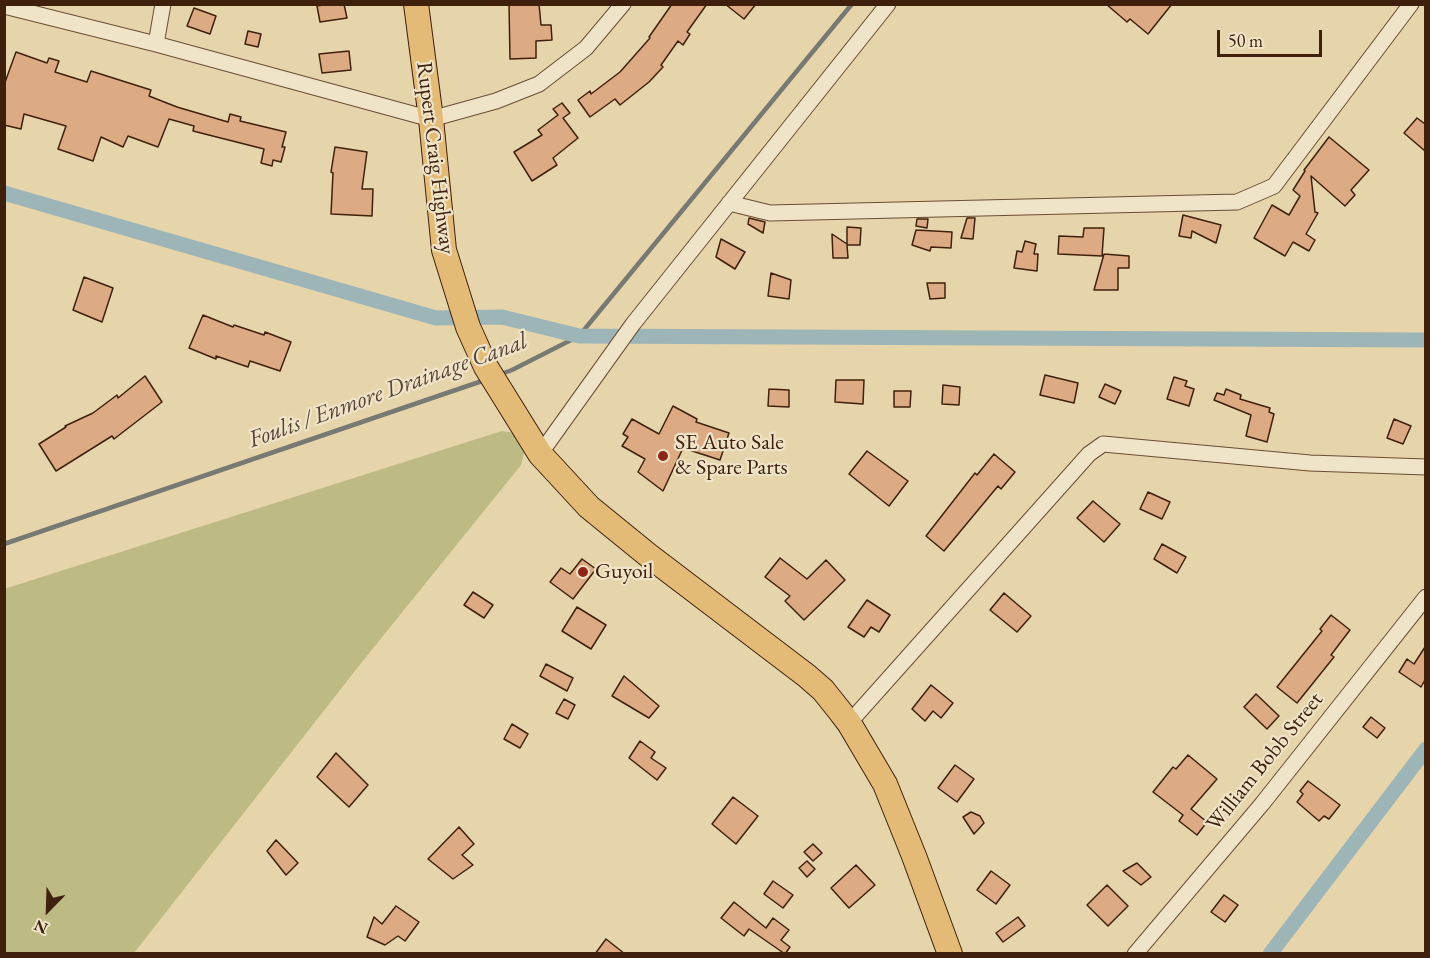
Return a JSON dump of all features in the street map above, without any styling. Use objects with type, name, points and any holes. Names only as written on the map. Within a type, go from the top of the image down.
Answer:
[{"type":"main road","name":"Rupert Craig Highway","points":[[416,4],[431,119],[444,250],[468,327],[486,367],[540,454],[589,507],[823,690],[849,723],[885,784],[915,855],[950,954]]},
{"type":"street","points":[[156,44],[163,4]]},
{"type":"street","points":[[4,6],[156,44],[431,119],[496,101],[539,84],[586,48],[623,4]]},
{"type":"street","points":[[540,454],[633,324],[888,4]]},
{"type":"street","points":[[729,203],[770,213],[1237,202],[1274,186],[1411,4]]},
{"type":"street","points":[[849,723],[1089,454],[1103,444],[1310,463],[1425,467]]},
{"type":"street","name":"William Bobb Street","points":[[1135,954],[1262,804],[1425,597]]},
{"type":"shaded area","points":[[502,431],[515,433],[525,450],[521,465],[362,662],[134,953],[5,953],[4,589]]},
{"type":"building","points":[[344,4],[347,18],[320,22],[317,6]]},
{"type":"building","points":[[509,4],[539,4],[541,25],[551,25],[552,40],[536,41],[536,58],[510,59]]},
{"type":"building","points":[[672,4],[707,4],[687,32],[690,34],[683,45],[678,41],[661,65],[663,67],[649,82],[620,105],[615,99],[590,117],[578,100],[590,91],[591,94],[620,72],[650,38]]},
{"type":"building","points":[[725,4],[756,4],[744,19]]},
{"type":"building","points":[[1106,4],[1172,4],[1148,34],[1130,19],[1127,22]]},
{"type":"building","points":[[194,8],[216,16],[210,34],[187,26]]},
{"type":"building","points":[[248,31],[261,34],[258,47],[245,44]]},
{"type":"building","points":[[349,51],[351,70],[322,73],[319,54]]},
{"type":"building","points":[[16,52],[47,63],[49,58],[59,61],[55,72],[87,82],[91,71],[151,90],[149,96],[177,107],[228,122],[230,114],[241,117],[240,121],[286,132],[281,162],[273,160],[272,166],[261,163],[264,149],[193,131],[194,126],[169,119],[158,147],[128,136],[123,147],[101,137],[93,161],[58,149],[66,126],[24,114],[21,129],[4,125],[4,85]]},
{"type":"building","points":[[562,103],[570,113],[563,118],[578,138],[553,158],[557,165],[532,181],[514,152],[542,135],[538,130],[558,115],[553,109]]},
{"type":"building","points":[[1417,118],[1425,124],[1425,151],[1404,133]]},
{"type":"building","points":[[1329,137],[1369,170],[1351,190],[1355,195],[1345,206],[1311,176],[1315,212],[1318,213],[1306,234],[1315,240],[1309,251],[1293,242],[1285,256],[1254,238],[1272,205],[1289,215],[1300,196],[1293,190],[1304,170]]},
{"type":"building","points":[[335,147],[367,152],[362,189],[373,189],[372,216],[331,214],[333,173],[331,172]]},
{"type":"building","points":[[1183,215],[1221,225],[1216,243],[1192,231],[1191,238],[1179,236]]},
{"type":"building","points":[[749,218],[765,222],[763,233],[748,224]]},
{"type":"building","points":[[967,218],[975,218],[973,239],[961,238]]},
{"type":"building","points":[[917,219],[928,219],[927,228],[916,226]]},
{"type":"building","points":[[847,227],[861,228],[860,245],[847,245],[848,258],[833,258],[832,234],[847,244]]},
{"type":"building","points":[[1084,228],[1104,228],[1102,256],[1058,254],[1059,236],[1083,237]]},
{"type":"building","points":[[916,230],[952,232],[951,248],[931,247],[930,251],[912,245]]},
{"type":"building","points":[[721,239],[745,252],[735,269],[716,257]]},
{"type":"building","points":[[1025,241],[1036,244],[1034,254],[1038,254],[1037,271],[1014,268],[1017,251],[1022,252]]},
{"type":"building","points":[[1104,254],[1129,256],[1129,268],[1118,268],[1118,290],[1094,290]]},
{"type":"building","points":[[771,273],[791,280],[789,299],[768,296]]},
{"type":"building","points":[[84,277],[113,288],[102,322],[73,310]]},
{"type":"building","points":[[927,283],[945,283],[945,298],[930,299]]},
{"type":"building","points":[[203,315],[233,327],[234,325],[264,335],[265,332],[291,342],[280,371],[250,361],[248,367],[216,356],[216,359],[189,348]]},
{"type":"building","points":[[1045,375],[1078,383],[1074,403],[1040,395]]},
{"type":"building","points":[[145,376],[162,402],[114,439],[112,436],[56,471],[39,444],[65,426],[93,413],[117,395],[118,398]]},
{"type":"building","points":[[1174,377],[1187,381],[1185,386],[1194,389],[1189,406],[1167,399]]},
{"type":"building","points":[[836,380],[864,380],[863,404],[835,402]]},
{"type":"building","points":[[1105,384],[1121,391],[1115,404],[1099,397]]},
{"type":"building","points":[[943,385],[960,387],[959,405],[942,404]]},
{"type":"building","points":[[769,389],[789,390],[789,407],[768,406]]},
{"type":"building","points":[[1226,389],[1241,395],[1240,399],[1270,408],[1269,412],[1274,414],[1267,442],[1246,436],[1251,415],[1214,400],[1217,393],[1224,395]]},
{"type":"building","points":[[894,391],[911,391],[910,407],[894,407]]},
{"type":"building","points":[[673,406],[697,419],[696,422],[729,433],[720,460],[683,448],[663,491],[638,472],[645,459],[622,446],[628,437],[623,434],[632,419],[659,434]]},
{"type":"building","points":[[1394,419],[1411,426],[1403,444],[1387,438]]},
{"type":"building","points":[[867,451],[908,481],[889,506],[849,474]]},
{"type":"building","points":[[994,454],[1015,472],[1001,489],[998,486],[944,551],[926,536],[975,473],[977,475]]},
{"type":"building","points":[[1148,492],[1170,502],[1162,519],[1140,509]]},
{"type":"building","points":[[1093,501],[1120,524],[1104,542],[1077,518]]},
{"type":"building","points":[[1162,544],[1186,557],[1177,573],[1154,559]]},
{"type":"building","points":[[780,558],[807,579],[826,560],[845,580],[804,620],[785,601],[790,596],[765,577]]},
{"type":"building","points":[[582,559],[596,569],[573,599],[550,582],[561,568],[570,574]]},
{"type":"building","points":[[473,592],[493,605],[484,618],[464,605]]},
{"type":"building","points":[[1004,593],[1031,616],[1017,632],[990,610]]},
{"type":"building","points":[[867,600],[890,615],[879,632],[871,627],[864,637],[848,627]]},
{"type":"building","points":[[577,607],[606,625],[591,649],[562,631]]},
{"type":"building","points":[[1331,615],[1350,630],[1331,655],[1334,657],[1297,703],[1277,687],[1322,631],[1320,629]]},
{"type":"building","points":[[1425,647],[1425,680],[1421,687],[1399,672],[1407,659],[1414,664]]},
{"type":"building","points":[[546,664],[573,678],[567,691],[540,676]]},
{"type":"building","points":[[624,676],[659,706],[649,718],[612,696]]},
{"type":"building","points":[[931,685],[953,703],[941,718],[933,711],[925,721],[912,709]]},
{"type":"building","points":[[1256,694],[1279,716],[1267,729],[1244,707]]},
{"type":"building","points":[[564,699],[575,705],[568,719],[556,713]]},
{"type":"building","points":[[1371,717],[1385,728],[1377,738],[1363,727]]},
{"type":"building","points":[[512,724],[528,734],[520,748],[504,739]]},
{"type":"building","points":[[640,741],[655,752],[651,758],[666,768],[657,780],[629,758]]},
{"type":"building","points":[[336,753],[368,785],[349,807],[317,777]]},
{"type":"building","points":[[1188,755],[1217,779],[1191,809],[1207,822],[1197,835],[1179,821],[1183,815],[1153,792],[1173,767],[1176,769]]},
{"type":"building","points":[[955,765],[974,779],[957,802],[938,788]]},
{"type":"building","points":[[1308,781],[1340,805],[1329,819],[1324,816],[1319,821],[1297,802],[1303,794],[1300,791]]},
{"type":"building","points":[[733,797],[758,816],[736,844],[712,824]]},
{"type":"building","points":[[971,812],[980,816],[984,823],[974,834],[963,817]]},
{"type":"building","points":[[459,827],[474,844],[462,855],[473,865],[453,879],[428,859]]},
{"type":"building","points":[[276,840],[298,863],[286,875],[267,851]]},
{"type":"building","points":[[813,844],[822,853],[813,861],[804,852]]},
{"type":"building","points":[[807,861],[815,869],[807,877],[799,868]]},
{"type":"building","points":[[1137,863],[1151,877],[1141,885],[1123,871]]},
{"type":"building","points":[[856,865],[875,885],[849,908],[831,888]]},
{"type":"building","points":[[991,871],[1010,885],[996,904],[977,890]]},
{"type":"building","points":[[773,881],[793,895],[783,908],[764,894]]},
{"type":"building","points":[[1107,885],[1128,906],[1108,926],[1087,905]]},
{"type":"building","points":[[1224,895],[1238,905],[1225,922],[1211,912]]},
{"type":"building","points":[[734,902],[766,928],[773,918],[789,930],[781,940],[790,947],[785,954],[749,929],[744,936],[721,918]]},
{"type":"building","points":[[396,906],[419,922],[405,941],[398,936],[385,945],[367,937],[374,917],[382,924]]},
{"type":"building","points":[[1018,917],[1025,926],[1003,942],[996,933]]},
{"type":"building","points":[[606,939],[625,954],[595,954]]},
{"type":"waterway","name":"Foulis / Enmore Drainage Canal","points":[[498,375],[579,336],[852,4]]},
{"type":"waterway","points":[[4,193],[436,318],[502,317],[579,336],[1426,340]]},
{"type":"waterway","name":"Foulis / Enmore Drainage Canal","points":[[4,544],[485,380]]},
{"type":"waterway","points":[[1270,954],[1426,749]]},
{"type":"place","name":"SE Auto Sale & Spare Parts","points":[[663,456]]},
{"type":"place","name":"Guyoil","points":[[583,572]]}]
